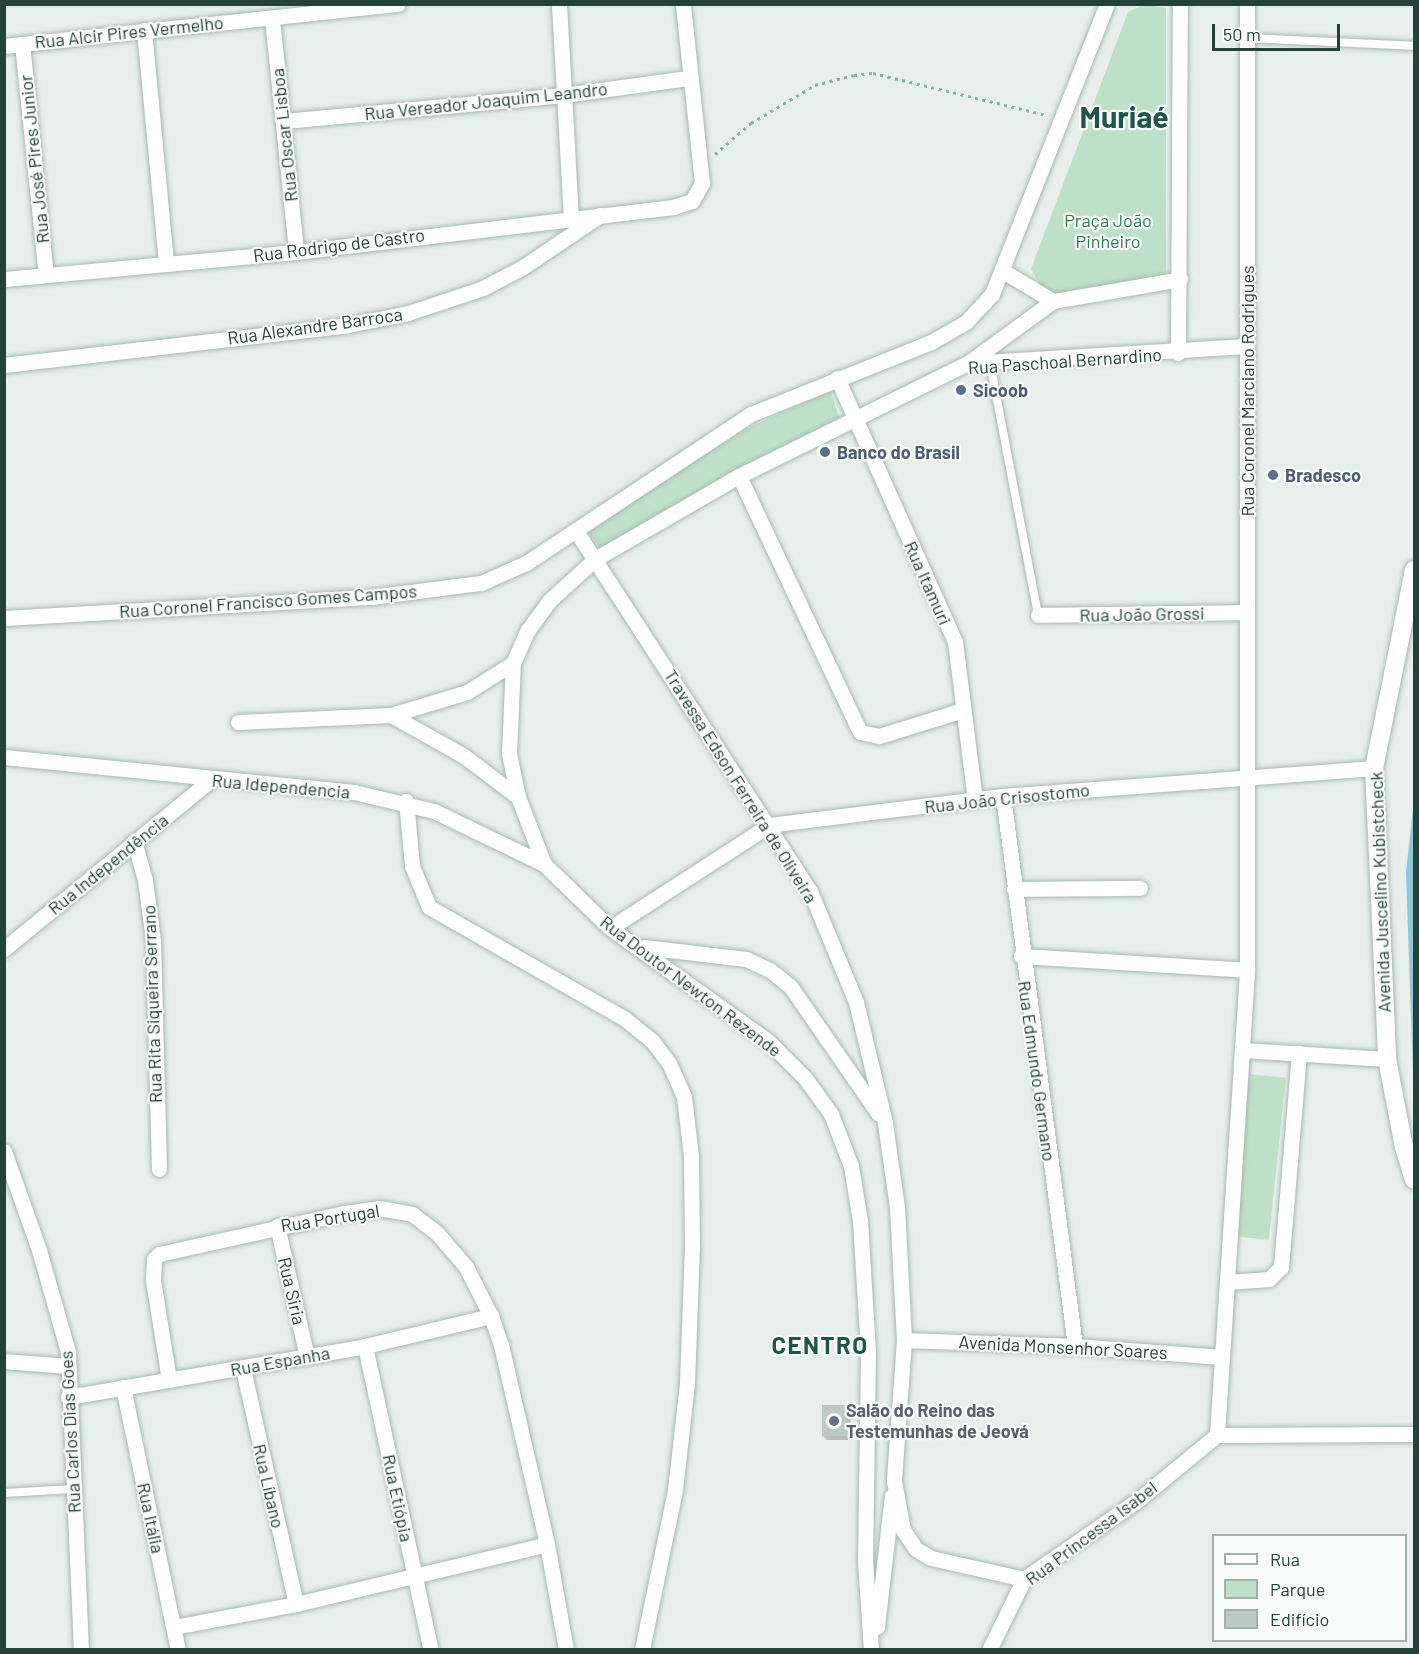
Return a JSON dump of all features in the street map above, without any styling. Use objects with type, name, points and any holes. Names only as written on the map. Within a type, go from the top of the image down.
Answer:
[{"type":"street","name":"Rua Alcir Pires Vermelho","points":[[4,46],[398,4]]},
{"type":"street","points":[[559,4],[571,217]]},
{"type":"street","points":[[683,4],[688,78],[700,166]]},
{"type":"street","points":[[576,531],[751,414],[931,342],[966,322],[992,294],[1003,271],[1107,4]]},
{"type":"street","points":[[1178,353],[1180,4]]},
{"type":"street","name":"Rua Coronel Marciano Rodrigues","points":[[1217,1435],[1247,970],[1247,4]]},
{"type":"street","name":"Rua Oscar Lisboa","points":[[272,18],[296,252]]},
{"type":"street","points":[[144,30],[166,264]]},
{"type":"street","name":"Rua José Pires Junior","points":[[22,44],[46,274]]},
{"type":"street","name":"Rua Vereador Joaquim Leandro","points":[[284,122],[564,94],[688,78]]},
{"type":"street","name":"Rua Rodrigo de Castro","points":[[4,279],[296,252],[602,213],[673,207],[692,201],[698,193],[702,183],[700,166]]},
{"type":"street","name":"Rua Alexandre Barroca","points":[[4,365],[348,325],[418,310],[448,302],[523,267],[602,213]]},
{"type":"street","points":[[1003,271],[1053,301]]},
{"type":"street","points":[[968,363],[1053,301],[1180,279]]},
{"type":"street","name":"Rua Paschoal Bernardino","points":[[513,663],[523,639],[550,600],[595,559],[739,476],[968,363],[1178,353],[1246,346]]},
{"type":"street","name":"Rua Itamuri","points":[[837,378],[955,642],[975,800]]},
{"type":"street","points":[[739,476],[860,732],[869,736],[963,710]]},
{"type":"street","name":"Travessa Edson Ferreira de Oliveira","points":[[576,531],[810,891],[856,1002],[885,1123],[897,1207],[904,1340],[894,1481],[903,1530],[915,1549],[931,1558],[1024,1579]]},
{"type":"street","name":"Rua Coronel Francisco Gomes Campos","points":[[5,619],[371,597],[481,583],[526,563],[576,531]]},
{"type":"street","name":"Avenida Juscelino Kubistcheck","points":[[1414,570],[1374,768],[1388,1059],[1404,1147],[1414,1179]]},
{"type":"street","name":"Rua João Grossi","points":[[1038,615],[1246,612]]},
{"type":"street","points":[[238,722],[391,716],[467,692],[513,663]]},
{"type":"street","points":[[513,663],[509,753],[519,797],[544,864]]},
{"type":"street","points":[[391,716],[464,756],[519,797]]},
{"type":"street","name":"Rua Idependencia","points":[[4,757],[354,792],[406,801],[544,864]]},
{"type":"street","name":"Rua João Crisostomo","points":[[768,825],[1003,796],[1374,768]]},
{"type":"street","name":"Rua Independência","points":[[4,949],[212,779]]},
{"type":"street","name":"Rua Edmundo Germano","points":[[1003,796],[1021,956],[1075,1346]]},
{"type":"street","points":[[406,801],[412,866],[429,907],[625,1019],[653,1042],[669,1063],[684,1097],[691,1156],[692,1246],[687,1383],[675,1490],[642,1650]]},
{"type":"street","points":[[610,928],[768,825]]},
{"type":"street","name":"Rua Rita Siqueira Serrano","points":[[134,841],[145,880],[153,940],[159,1169]]},
{"type":"street","name":"Rua Doutor Newton Rezende","points":[[544,864],[610,928],[642,947],[768,1041],[805,1078],[831,1114],[851,1166],[860,1221],[868,1351],[865,1560],[872,1650]]},
{"type":"street","points":[[1014,889],[1140,888]]},
{"type":"street","points":[[642,947],[746,959],[771,970],[796,995],[885,1123]]},
{"type":"street","points":[[1021,956],[1247,970]]},
{"type":"street","points":[[1242,1050],[1388,1059]]},
{"type":"street","points":[[1228,1282],[1269,1279],[1281,1267],[1299,1053]]},
{"type":"street","name":"Rua Carlos Dias Goes","points":[[4,1151],[65,1339],[81,1650]]},
{"type":"street","name":"Rua Portugal","points":[[169,1380],[153,1280],[154,1259],[159,1254],[277,1226],[380,1208],[412,1214],[437,1233],[466,1267],[491,1316],[547,1544],[566,1650]]},
{"type":"street","name":"Rua Siria","points":[[277,1226],[307,1357]]},
{"type":"street","name":"Rua Espanha","points":[[68,1397],[365,1347],[491,1316]]},
{"type":"street","name":"Avenida Monsenhor Soares","points":[[904,1340],[1075,1346],[1222,1357]]},
{"type":"street","name":"Rua Etiópia","points":[[365,1347],[431,1650]]},
{"type":"street","points":[[4,1361],[67,1366]]},
{"type":"street","name":"Rua Líbano","points":[[243,1369],[296,1604]]},
{"type":"street","name":"Rua Itália","points":[[123,1387],[178,1650]]},
{"type":"street","points":[[1217,1435],[1414,1434]]},
{"type":"street","name":"Rua Princessa Isabel","points":[[989,1650],[1024,1579],[1139,1499],[1217,1435]]},
{"type":"street","points":[[872,1650],[894,1481]]},
{"type":"street","points":[[174,1627],[296,1604],[415,1573],[547,1544]]},
{"type":"lane","points":[[1247,38],[1414,46]]},
{"type":"lane","points":[[990,363],[1038,615]]},
{"type":"lane","points":[[4,1493],[73,1489]]},
{"type":"path","points":[[700,166],[751,123],[815,86],[854,75],[873,73],[1061,118]]},
{"type":"green space","name":"Praça João Pinheiro","points":[[1144,5],[1166,8],[1166,283],[1061,294],[1044,291],[1031,269],[1128,12]]},
{"type":"green space","points":[[830,391],[840,419],[601,550],[586,529],[750,427]]},
{"type":"green space","points":[[1249,1074],[1286,1078],[1269,1240],[1232,1236]]},
{"type":"water","points":[[1414,800],[1414,1103],[1406,872]]},
{"type":"building","name":"Salão do Reino das Testemunhas de Jeová","points":[[822,1405],[847,1405],[847,1436],[822,1436]]},
{"type":"place","name":"Sicoob","points":[[961,390]]},
{"type":"place","name":"Banco do Brasil","points":[[825,452]]},
{"type":"place","name":"Bradesco","points":[[1273,475]]},
{"type":"place","name":"Salão do Reino das Testemunhas de Jeová","points":[[834,1421]]},
{"type":"district","name":"Muriaé","points":[[1124,116]]},
{"type":"district","name":"CENTRO","points":[[820,1345]]}]
